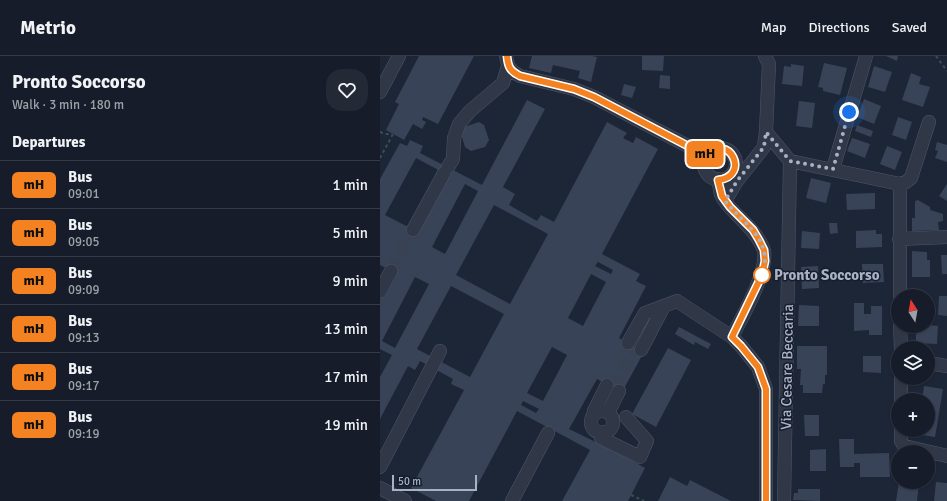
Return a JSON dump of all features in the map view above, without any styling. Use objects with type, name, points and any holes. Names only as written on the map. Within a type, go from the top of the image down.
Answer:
[{"type":"street","points":[[380,92],[398,56]]},
{"type":"street","points":[[725,201],[737,181],[764,147],[769,64],[765,56]]},
{"type":"street","points":[[833,169],[866,56]]},
{"type":"street","points":[[507,61],[513,72],[520,76],[574,89],[594,97],[707,156]]},
{"type":"street","points":[[413,230],[453,159],[454,138],[459,124],[470,111],[503,83],[507,61]]},
{"type":"street","points":[[766,132],[790,161],[900,184],[911,178],[929,122]]},
{"type":"street","points":[[714,149],[724,149],[732,154],[736,163],[732,173],[728,177],[718,180],[707,173],[704,164],[707,156],[714,149]]},
{"type":"street","name":"Via Cesare Beccaria","points":[[784,501],[790,161]]},
{"type":"street","points":[[718,180],[722,196],[725,201],[753,230],[759,240],[764,250],[765,261],[762,275],[732,337]]},
{"type":"street","points":[[900,184],[900,289]]},
{"type":"street","points":[[899,239],[947,237]]},
{"type":"street","points":[[380,291],[391,271]]},
{"type":"street","points":[[635,347],[659,308],[677,301],[732,337],[741,346],[758,367],[766,389],[766,501]]},
{"type":"street","points":[[380,467],[440,351]]},
{"type":"street","points":[[935,364],[947,366]]},
{"type":"street","points":[[613,388],[594,411],[612,418],[612,425],[600,438],[640,457],[647,441],[626,417]]},
{"type":"street","points":[[600,413],[591,419],[592,426],[597,431],[604,432]]},
{"type":"street","points":[[512,501],[548,433]]},
{"type":"street","points":[[901,437],[901,441],[906,447],[947,456]]},
{"type":"street","points":[[385,491],[406,501]]},
{"type":"path","points":[[936,56],[947,71]]},
{"type":"path","points":[[380,132],[393,134],[380,158]]},
{"type":"path","points":[[631,495],[644,501]]},
{"type":"building","points":[[419,56],[474,56],[438,124],[423,117],[422,120],[426,122],[422,129],[413,124],[404,140],[386,130],[399,104],[395,102]]},
{"type":"building","points":[[532,56],[597,57],[591,82],[578,78],[580,71],[553,65],[551,73],[529,68]]},
{"type":"building","points":[[642,56],[664,56],[663,71],[642,70]]},
{"type":"building","points":[[886,56],[898,56],[897,61]]},
{"type":"building","points":[[824,63],[847,68],[840,95],[823,91],[823,88],[818,87]]},
{"type":"building","points":[[791,64],[804,66],[802,86],[782,84],[784,66],[791,67]]},
{"type":"building","points":[[874,66],[892,72],[885,92],[868,87]]},
{"type":"building","points":[[911,73],[921,77],[919,84],[930,87],[923,107],[902,100]]},
{"type":"building","points":[[660,75],[670,76],[670,89],[659,88]]},
{"type":"building","points":[[624,84],[636,87],[632,98],[621,95]]},
{"type":"building","points":[[864,99],[881,106],[874,124],[857,117]]},
{"type":"building","points":[[527,100],[545,109],[503,187],[515,194],[509,205],[537,221],[541,215],[554,222],[607,122],[627,133],[623,138],[633,143],[636,137],[658,149],[602,254],[640,274],[636,281],[646,286],[619,338],[644,352],[622,392],[597,379],[569,429],[610,449],[635,452],[631,460],[645,468],[628,501],[562,501],[590,450],[517,411],[469,501],[436,501],[411,488],[464,390],[451,384],[453,379],[420,361],[415,370],[408,366],[380,419],[380,377],[392,355],[380,349],[380,299],[394,272],[380,265],[380,179],[400,143],[407,146],[410,140],[423,146],[420,153],[482,185]],"holes":[[[416,158],[446,174],[416,231],[385,215]],[[465,184],[478,191],[445,254],[432,247]],[[494,205],[548,234],[510,304],[456,275]],[[598,262],[613,270],[611,274],[595,266]],[[591,274],[606,282],[583,326],[568,318]],[[415,277],[429,284],[395,348],[382,341]],[[451,286],[504,314],[470,377],[417,349]],[[552,347],[567,355],[543,401],[527,393]],[[523,401],[539,409],[536,413],[521,405]]]},
{"type":"building","points":[[799,101],[815,103],[812,128],[796,126]]},
{"type":"building","points":[[898,117],[912,122],[906,140],[892,135]]},
{"type":"building","points":[[479,122],[484,125],[489,140],[485,147],[471,151],[465,147],[461,134],[464,127]]},
{"type":"building","points":[[857,125],[873,131],[871,137],[855,131]]},
{"type":"building","points":[[852,138],[870,144],[865,158],[847,151]]},
{"type":"building","points":[[937,142],[947,145],[947,162],[935,158],[938,151],[935,150]]},
{"type":"building","points":[[887,146],[902,152],[895,170],[880,164]]},
{"type":"building","points":[[811,178],[831,183],[826,203],[806,198]]},
{"type":"building","points":[[947,184],[947,201],[939,196]]},
{"type":"building","points":[[875,193],[875,209],[847,210],[846,194]]},
{"type":"building","points":[[918,200],[930,207],[930,210],[943,214],[943,221],[938,222],[939,230],[912,231],[912,218],[915,218],[915,201]]},
{"type":"building","points":[[829,223],[837,223],[838,233],[830,234]]},
{"type":"building","points":[[876,230],[876,234],[882,234],[882,247],[856,248],[856,231]]},
{"type":"building","points":[[802,231],[820,233],[819,249],[801,248]]},
{"type":"building","points":[[912,251],[927,252],[927,260],[930,260],[930,277],[912,277]]},
{"type":"building","points":[[941,255],[947,255],[947,274],[942,274]]},
{"type":"building","points":[[862,264],[883,264],[884,282],[863,283]]},
{"type":"building","points":[[818,266],[819,288],[802,289],[801,267]]},
{"type":"building","points":[[939,296],[947,296],[947,316],[938,315]]},
{"type":"building","points":[[854,303],[864,303],[864,314],[871,314],[871,306],[882,306],[882,335],[869,335],[869,330],[854,331]]},
{"type":"building","points":[[799,305],[819,306],[819,326],[798,326]]},
{"type":"building","points":[[935,326],[938,326],[937,344],[935,344],[935,341],[916,341],[916,333],[935,333]]},
{"type":"building","points":[[679,327],[711,344],[708,349],[695,342],[694,345],[675,334]]},
{"type":"building","points":[[797,346],[827,346],[827,375],[825,375],[825,384],[823,384],[822,393],[803,393],[803,385],[800,385],[801,369],[797,369]]},
{"type":"building","points":[[668,348],[691,360],[656,427],[632,414]]},
{"type":"building","points":[[863,356],[881,356],[881,373],[863,372]]},
{"type":"building","points":[[924,386],[943,389],[935,437],[935,393],[923,393]]},
{"type":"building","points":[[804,415],[819,415],[819,436],[805,436]]},
{"type":"building","points":[[839,439],[854,439],[854,454],[889,453],[890,477],[860,477],[860,463],[854,463],[854,467],[840,467]]},
{"type":"building","points":[[826,449],[826,471],[810,471],[810,450]]},
{"type":"building","points":[[670,477],[687,486],[690,480],[731,501],[658,501]]},
{"type":"building","points":[[936,482],[947,483],[947,501],[934,501]]},
{"type":"building","points":[[798,489],[820,489],[820,501],[793,500],[794,493],[798,493]]},
{"type":"building","points":[[898,489],[918,489],[917,501],[896,501]]},
{"type":"tunnel","points":[[391,271],[413,230]]},
{"type":"tunnel","points":[[613,388],[635,347]]},
{"type":"bus line","name":"mH","points":[[507,56],[508,66],[513,72],[520,76],[574,89],[594,97],[707,156],[714,149],[719,148],[732,154],[736,163],[735,169],[728,177],[718,180],[722,196],[730,207],[753,230],[764,250],[765,261],[762,275],[732,337],[758,367],[766,389],[766,501]]},
{"type":"place","name":"Pronto Soccorso","points":[[762,275]]},
{"type":"route","points":[[762,275],[765,261],[764,250],[759,240],[753,230],[725,201],[737,181],[764,147],[766,132],[790,161],[833,169],[849,112]]}]
